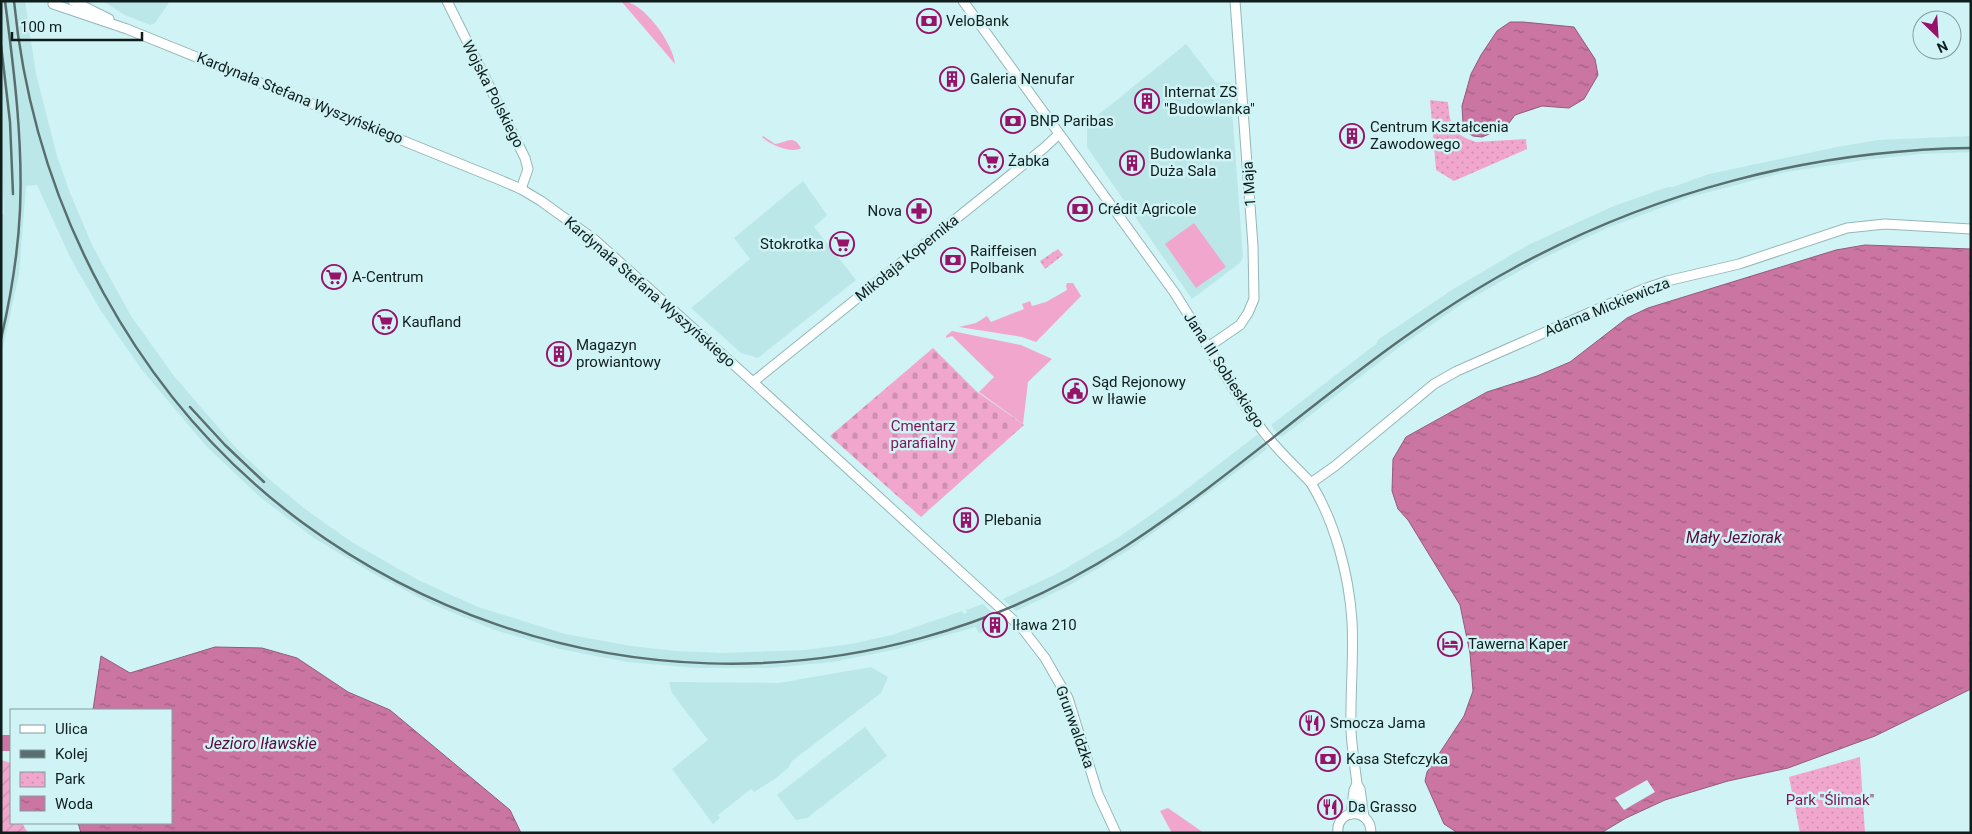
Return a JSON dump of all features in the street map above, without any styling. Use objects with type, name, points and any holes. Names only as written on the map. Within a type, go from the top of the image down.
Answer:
[{"type":"street","name":"Kardynała Stefana Wyszyńskiego","points":[[73,1],[90,8],[127,29]]},
{"type":"street","name":"Wojska Polskiego","points":[[447,1],[525,158],[528,169],[521,189]]},
{"type":"street","name":"Jana III Sobieskiego","points":[[963,1],[1174,292],[1228,381],[1261,429],[1311,483],[1323,504],[1341,552],[1352,620],[1351,732],[1357,784],[1360,789],[1364,817],[1369,821],[1371,833]]},
{"type":"street","name":"1 Maja","points":[[1208,347],[1240,325],[1254,299],[1253,246],[1236,1]]},
{"type":"street","name":"Kardynała Stefana Wyszyńskiego","points":[[52,4],[127,29],[421,146],[521,189],[568,219],[595,240],[753,382],[1022,628]]},
{"type":"street","name":"Mikołaja Kopernika","points":[[753,382],[1059,134]]},
{"type":"street","name":"Adama Mickiewicza","points":[[1311,483],[1335,466],[1434,384],[1642,290],[1667,281],[1739,264],[1848,228],[1885,224],[1971,229]]},
{"type":"street","name":"Grunwaldzka","points":[[1022,628],[1045,658],[1068,698],[1098,794],[1116,833]]},
{"type":"street","name":"Jana III Sobieskiego","points":[[1351,814],[1354,790],[1357,784]]},
{"type":"street","points":[[1338,833],[1340,822],[1344,816],[1351,814],[1364,817]]},
{"type":"shaded area","points":[[1,1],[25,1],[36,74],[57,156],[70,193],[93,247],[131,316],[174,376],[236,448],[305,509],[353,543],[418,580],[478,607],[565,634],[631,646],[721,653],[805,650],[851,644],[892,635],[962,611],[964,614],[967,613],[966,610],[983,604],[1002,622],[1002,625],[979,633],[976,627],[897,649],[833,662],[768,668],[698,668],[627,662],[560,649],[495,630],[432,604],[372,573],[314,538],[260,497],[207,447],[142,370],[101,311],[71,259],[37,185],[26,186],[19,274],[1,356],[1,214],[4,214],[1,141]]},
{"type":"shaded area","points":[[103,1],[170,1],[155,23],[150,25],[125,15]]},
{"type":"shaded area","points":[[1186,44],[1216,83],[1230,82],[1243,257],[1240,263],[1192,299],[1087,147],[1087,124]]},
{"type":"shaded area","points":[[1971,136],[1971,152],[1920,154],[1864,160],[1786,172],[1690,197],[1607,228],[1537,261],[1463,303],[1398,348],[1283,436],[1280,437],[1271,425],[1376,344],[1379,339],[1452,290],[1528,245],[1614,206],[1709,174],[1837,147],[1879,140]]},
{"type":"shaded area","points":[[803,181],[827,215],[814,227],[856,280],[758,358],[741,353],[691,308],[750,259],[734,238]]},
{"type":"shaded area","points":[[1257,435],[1267,449],[1129,550],[1068,586],[1016,611],[1003,599],[1058,573],[1119,537],[1179,495]]},
{"type":"shaded area","points":[[871,667],[888,677],[881,693],[792,761],[788,768],[776,778],[754,792],[751,789],[718,815],[720,818],[713,824],[672,769],[708,740],[672,693],[669,682],[779,683]]},
{"type":"shaded area","points":[[865,727],[887,756],[807,818],[796,820],[777,795]]},
{"type":"green space","points":[[621,1],[639,8],[656,25],[669,46],[675,64]]},
{"type":"green space","points":[[1430,100],[1448,102],[1451,123],[1462,136],[1476,142],[1526,139],[1527,149],[1454,181],[1436,170]]},
{"type":"green space","points":[[763,136],[775,144],[793,140],[801,148],[792,150],[781,148],[766,140]]},
{"type":"green space","points":[[1194,223],[1226,267],[1196,288],[1165,244]]},
{"type":"green space","points":[[1058,249],[1063,255],[1045,269],[1040,261]]},
{"type":"green space","points":[[1067,283],[1073,283],[1081,296],[1036,342],[1022,337],[959,327],[976,323],[987,316],[991,322],[1024,309],[1022,304],[1030,301],[1032,306],[1046,302],[1067,290]]},
{"type":"green space","points":[[952,331],[1021,345],[1052,359],[1028,382],[1023,424],[979,392],[994,377],[952,336],[946,338]]},
{"type":"green space","name":"Cmentarz parafialny","points":[[933,348],[976,391],[1024,425],[921,517],[830,436]]},
{"type":"green space","name":"Park \"Ślimak\"","points":[[1860,757],[1865,833],[1800,833],[1789,777]]},
{"type":"green space","points":[[1,760],[10,763],[10,824],[23,824],[28,833],[1,833]]},
{"type":"green space","points":[[1168,808],[1204,833],[1172,833],[1160,811]]},
{"type":"water","points":[[1510,22],[1574,27],[1595,59],[1598,75],[1584,99],[1569,108],[1542,106],[1515,115],[1506,127],[1482,137],[1473,136],[1468,133],[1463,123],[1462,106],[1471,74],[1497,31]]},
{"type":"water","name":"Mały Jeziorak","points":[[1865,245],[1971,249],[1971,689],[1875,736],[1788,768],[1728,781],[1665,800],[1626,818],[1601,833],[1458,833],[1444,824],[1425,781],[1427,772],[1464,716],[1473,691],[1470,653],[1460,605],[1408,520],[1398,509],[1392,491],[1393,459],[1406,437],[1487,392],[1537,376],[1570,362],[1627,318],[1648,308],[1836,250]]},
{"type":"water","name":"Jezioro Iławskie","points":[[215,647],[262,648],[297,658],[348,692],[390,710],[510,810],[521,833],[81,833],[78,824],[172,824],[172,709],[93,709],[101,656],[130,673]]},
{"type":"pier","points":[[1647,780],[1655,792],[1624,810],[1615,798]]},
{"type":"waterway","points":[[1,743],[10,743]]},
{"type":"railway","points":[[1,339],[16,259],[21,184],[17,105],[5,1]]},
{"type":"railway","points":[[14,1],[25,77],[44,152],[70,224],[103,293],[143,358],[190,418],[243,474],[303,523],[398,582],[498,625],[602,652],[709,663],[816,659],[922,638],[1025,601],[1123,548],[1220,479],[1362,368],[1460,300],[1512,269],[1565,242],[1620,218],[1677,197],[1734,180],[1792,167],[1851,157],[1971,148]]},
{"type":"railway","points":[[1,45],[10,122],[13,194]]},
{"type":"railway","points":[[190,407],[225,445],[264,482]]},
{"type":"place","name":"VeloBank","points":[[929,21]]},
{"type":"place","name":"Galeria Nenufar","points":[[952,79]]},
{"type":"place","name":"Internat ZS \"Budowlanka\"","points":[[1147,101]]},
{"type":"place","name":"BNP Paribas","points":[[1013,121]]},
{"type":"place","name":"Centrum Kształcenia Zawodowego","points":[[1352,136]]},
{"type":"place","name":"Żabka","points":[[991,161]]},
{"type":"place","name":"Budowlanka Duża Sala","points":[[1132,163]]},
{"type":"place","name":"Crédit Agricole","points":[[1080,209]]},
{"type":"place","name":"Nova","points":[[919,211]]},
{"type":"place","name":"Stokrotka","points":[[842,244]]},
{"type":"place","name":"Raiffeisen Polbank","points":[[953,260]]},
{"type":"place","name":"A-Centrum","points":[[334,277]]},
{"type":"place","name":"Kaufland","points":[[385,322]]},
{"type":"place","name":"Magazyn prowiantowy","points":[[559,354]]},
{"type":"place","name":"Sąd Rejonowy w Iławie","points":[[1075,391]]},
{"type":"place","name":"Plebania","points":[[966,520]]},
{"type":"place","name":"Iława 210","points":[[995,625]]},
{"type":"place","name":"Tawerna Kaper","points":[[1450,644]]},
{"type":"place","name":"Smocza Jama","points":[[1312,723]]},
{"type":"place","name":"Kasa Stefczyka","points":[[1328,759]]},
{"type":"place","name":"Da Grasso","points":[[1330,807]]}]
